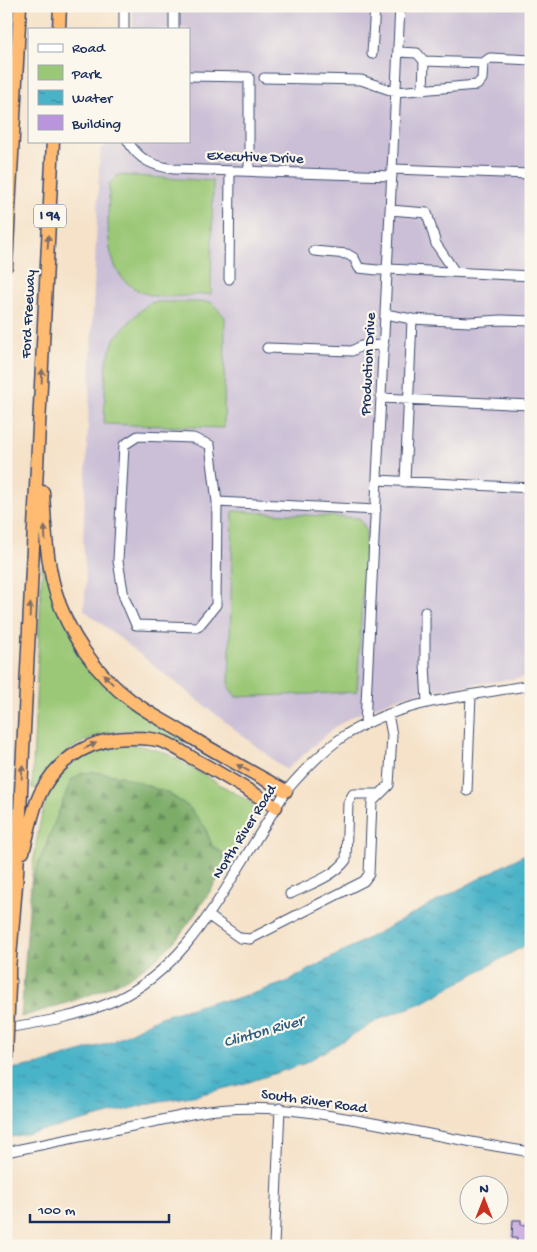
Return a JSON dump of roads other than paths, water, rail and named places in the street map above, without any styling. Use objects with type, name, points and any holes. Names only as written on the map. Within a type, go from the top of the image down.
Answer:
[{"type":"highway","name":"Ford Freeway","points":[[6,266],[20,6]]},
{"type":"highway","points":[[59,28],[60,6]]},
{"type":"highway","name":"Ford Freeway","points":[[6,1058],[9,970],[17,873],[53,142]]},
{"type":"highway","points":[[40,424],[46,548],[53,581],[65,617],[87,655],[112,685],[130,700],[229,760],[286,791]]},
{"type":"highway","points":[[17,873],[36,804],[41,791],[51,775],[56,768],[71,756],[99,742],[127,738],[152,739],[164,742],[276,807]]},
{"type":"street","points":[[124,6],[124,28]]},
{"type":"street","points":[[166,6],[174,7],[174,28]]},
{"type":"street","points":[[372,54],[376,6]]},
{"type":"street","name":"Production Drive","points":[[365,724],[400,6]]},
{"type":"street","points":[[398,52],[417,53],[424,61],[423,90]]},
{"type":"street","points":[[424,61],[483,63],[490,58],[531,60]]},
{"type":"street","points":[[264,78],[361,80],[396,92],[477,85],[482,79],[483,63]]},
{"type":"street","points":[[190,76],[249,77],[249,171]]},
{"type":"street","name":"Executive Drive","points":[[129,142],[139,156],[159,166],[174,169],[531,174]]},
{"type":"street","points":[[229,279],[230,171]]},
{"type":"street","points":[[390,210],[428,212],[436,244],[455,272]]},
{"type":"street","points":[[314,251],[347,254],[354,258],[359,268],[531,276]]},
{"type":"street","points":[[385,314],[412,319],[468,322],[531,321]]},
{"type":"street","points":[[405,482],[412,319]]},
{"type":"street","points":[[267,348],[352,351],[361,346],[384,345]]},
{"type":"street","points":[[381,398],[531,405]]},
{"type":"street","points":[[138,436],[193,438],[210,445],[217,502],[216,605],[198,628],[136,624],[124,597],[118,561],[124,445],[138,436]]},
{"type":"street","points":[[377,480],[531,488]]},
{"type":"street","points":[[217,502],[376,510]]},
{"type":"street","points":[[425,612],[425,664],[428,703]]},
{"type":"street","name":"North River Road","points":[[6,1028],[89,1011],[139,987],[164,968],[187,944],[209,916],[286,791],[326,750],[346,735],[388,714],[428,703],[531,685]]},
{"type":"street","points":[[467,791],[471,695]]},
{"type":"street","points":[[209,916],[240,938],[250,939],[361,884],[369,874],[372,802],[389,785],[392,735],[388,714]]},
{"type":"street","points":[[290,894],[341,867],[346,860],[348,804],[353,794],[379,794]]},
{"type":"street","name":"South River Road","points":[[6,1152],[217,1109],[256,1107],[314,1112],[531,1152]]},
{"type":"street","points":[[274,1246],[280,1108]]},
{"type":"water","name":"Clinton River","points":[[531,851],[531,942],[424,1002],[380,1019],[303,1064],[246,1083],[198,1095],[156,1102],[55,1128],[6,1138],[6,1070],[40,1064],[112,1042],[160,1017],[215,1001],[234,1000],[284,983]]}]
